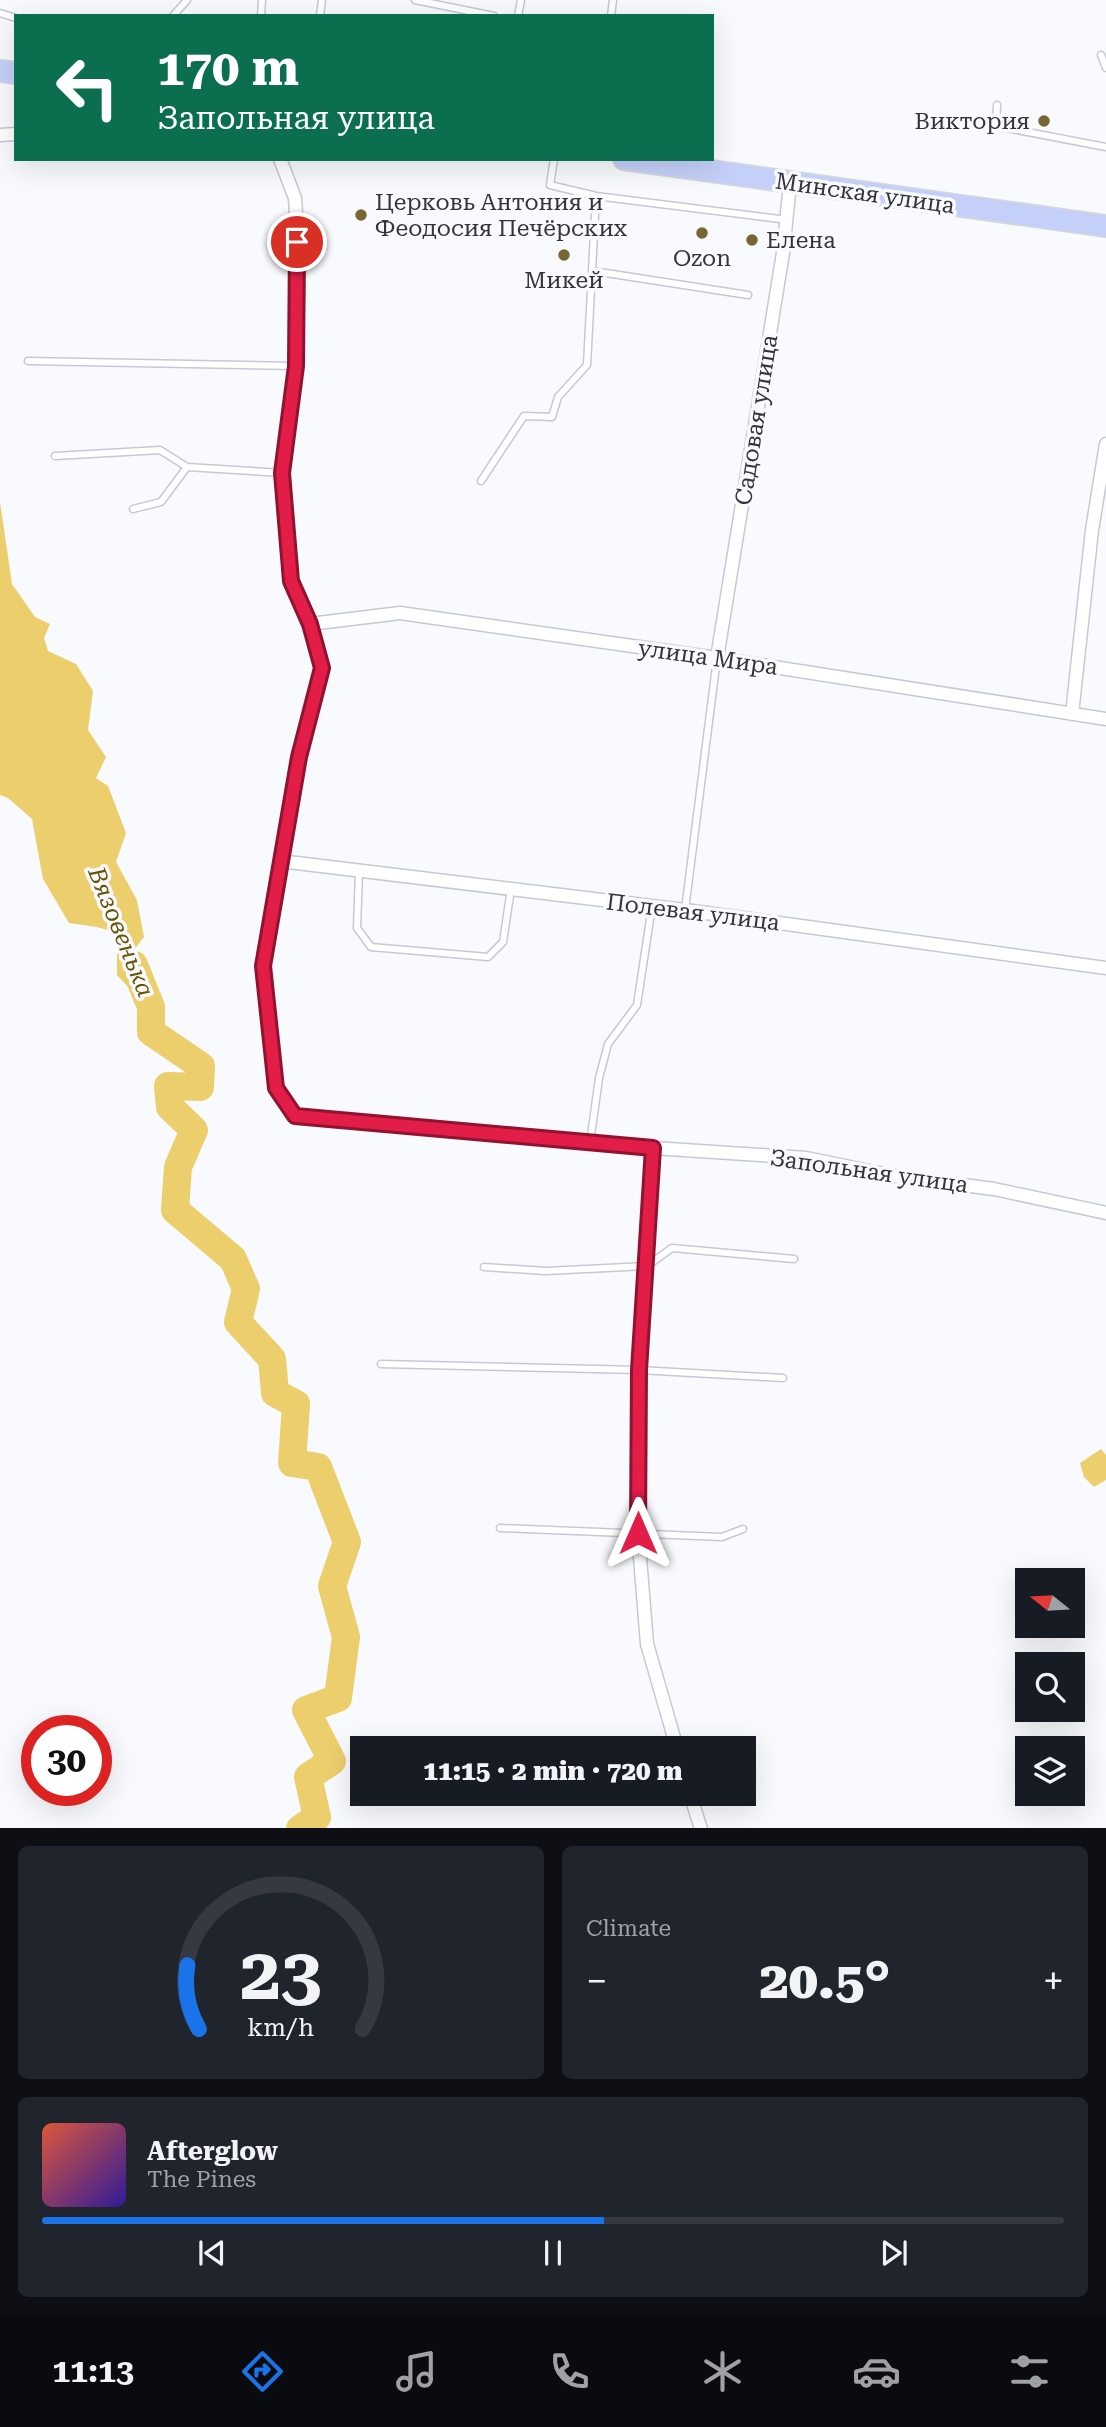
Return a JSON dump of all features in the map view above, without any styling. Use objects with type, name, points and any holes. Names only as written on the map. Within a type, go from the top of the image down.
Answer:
[{"type":"main road","name":"Минская улица","points":[[638,161],[1106,226]]},
{"type":"street","points":[[280,861],[299,757],[322,668],[310,624],[291,581],[282,473],[296,366],[299,264],[295,198],[281,161]]},
{"type":"street","name":"Садовая улица","points":[[717,658],[788,220],[790,183]]},
{"type":"street","points":[[1072,713],[1092,530],[1106,444]]},
{"type":"street","name":"улица Мира","points":[[310,624],[400,613],[717,658],[1106,719]]},
{"type":"street","name":"Полевая улица","points":[[280,861],[685,909],[1106,968]]},
{"type":"street","name":"Запольная улица","points":[[280,861],[263,966],[276,1088],[295,1116],[590,1143],[806,1158],[894,1176],[994,1189],[1106,1213]]},
{"type":"street","points":[[653,1148],[639,1370],[638,1533],[647,1644],[674,1736]]},
{"type":"street","points":[[694,1806],[701,1828]]},
{"type":"lane","points":[[175,14],[187,0]]},
{"type":"lane","points":[[415,0],[484,14]]},
{"type":"lane","points":[[1101,55],[1106,68]]},
{"type":"lane","points":[[997,105],[996,127],[1106,147]]},
{"type":"lane","points":[[554,161],[550,185],[596,196],[788,220]]},
{"type":"lane","points":[[481,481],[524,416],[552,417],[558,397],[587,365],[596,196]]},
{"type":"lane","points":[[593,271],[748,295]]},
{"type":"lane","points":[[28,361],[296,366]]},
{"type":"lane","points":[[55,456],[160,450],[187,467],[282,473]]},
{"type":"lane","points":[[133,509],[160,502],[187,467]]},
{"type":"lane","points":[[685,909],[717,658]]},
{"type":"lane","points":[[359,871],[357,929],[371,947],[488,957],[503,942],[510,889]]},
{"type":"lane","points":[[590,1143],[599,1078],[608,1044],[637,1005],[652,906]]},
{"type":"lane","points":[[484,1268],[545,1271],[647,1266],[672,1248],[794,1258]]},
{"type":"lane","points":[[381,1364],[639,1370],[783,1378]]},
{"type":"lane","points":[[500,1528],[722,1537],[743,1529]]},
{"type":"water","points":[[0,502],[12,584],[35,617],[50,624],[44,638],[48,651],[76,664],[93,691],[88,730],[106,757],[96,778],[108,786],[126,833],[116,862],[137,900],[144,937],[134,950],[153,997],[141,1001],[117,975],[117,950],[111,931],[69,923],[43,879],[32,819],[8,798],[0,795]]},
{"type":"water","points":[[1101,1449],[1106,1455],[1106,1480],[1094,1487],[1084,1477],[1080,1463]]},
{"type":"waterway","name":"Вязовенька","points":[[134,965],[151,1007],[151,1032],[201,1066],[200,1087],[168,1086],[170,1107],[194,1130],[178,1167],[175,1210],[233,1259],[246,1289],[238,1322],[272,1359],[275,1393],[296,1404],[292,1463],[318,1467],[347,1542],[332,1586],[346,1637],[338,1698],[306,1710],[332,1761],[308,1777],[317,1817],[301,1828]]},
{"type":"place","name":"Виктория","points":[[1044,121]]},
{"type":"place","name":"Церковь Антония и Феодосия Печёрских","points":[[361,215]]},
{"type":"place","name":"Ozon","points":[[702,233]]},
{"type":"place","name":"Елена","points":[[752,240]]},
{"type":"place","name":"Микей","points":[[564,255]]},
{"type":"route","points":[[297,242],[299,264],[296,366],[282,473],[291,581],[310,624],[322,668],[299,757],[263,966],[276,1088],[295,1116],[653,1148],[639,1370],[638,1533]]}]
